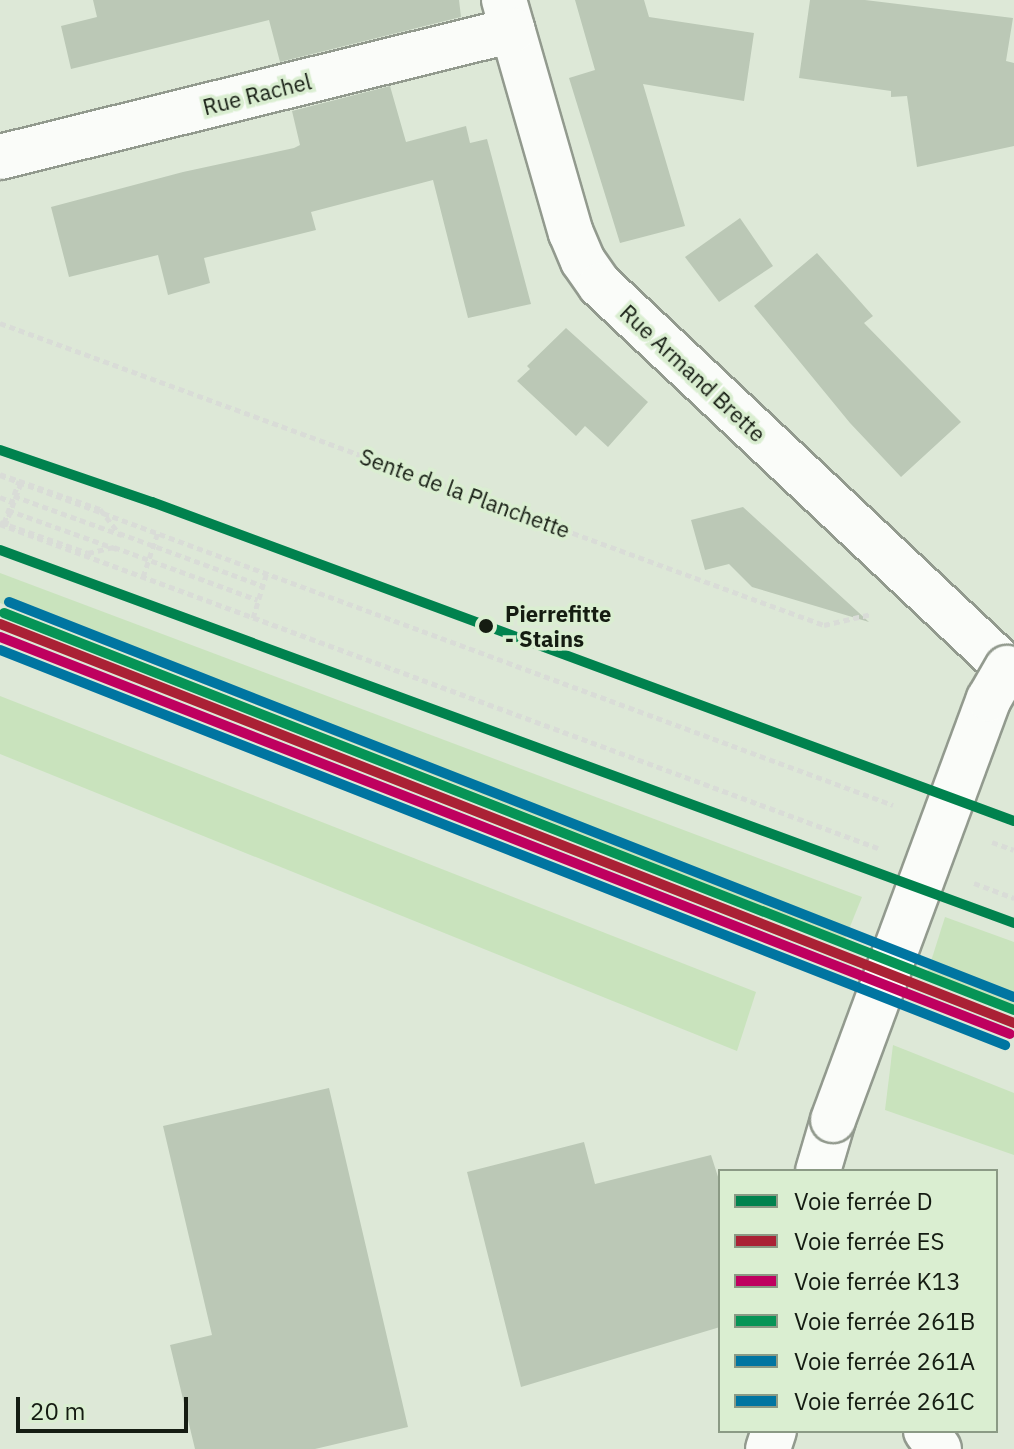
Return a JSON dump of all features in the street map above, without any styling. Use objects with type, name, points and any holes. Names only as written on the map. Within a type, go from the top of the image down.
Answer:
[{"type":"street","name":"Rue Rachel","points":[[0,157],[508,15]]},
{"type":"street","name":"Rue Armand Brette","points":[[508,15],[571,233],[591,273],[933,600],[1010,664]]},
{"type":"street","points":[[819,1169],[833,1120],[989,699],[1010,664]]},
{"type":"path","name":"Sente de la Planchette","points":[[0,323],[824,625],[933,600]]},
{"type":"path","points":[[0,474],[894,805]]},
{"type":"path","points":[[2,524],[20,482]]},
{"type":"path","points":[[20,482],[100,509],[119,533],[263,586]]},
{"type":"path","points":[[0,497],[151,546]]},
{"type":"path","points":[[2,524],[14,500]]},
{"type":"path","points":[[8,510],[149,559]]},
{"type":"path","points":[[2,524],[88,553],[114,547],[258,600]]},
{"type":"path","points":[[2,524],[880,849]]},
{"type":"path","points":[[143,577],[158,532]]},
{"type":"path","points":[[253,618],[267,572]]},
{"type":"path","points":[[984,839],[1014,850]]},
{"type":"path","points":[[969,882],[1014,898]]},
{"type":"green space","points":[[0,573],[862,897],[845,939],[0,603]]},
{"type":"green space","points":[[0,696],[756,992],[737,1051],[0,754]]},
{"type":"green space","points":[[945,917],[1014,942],[1014,1009],[926,977]]},
{"type":"green space","points":[[893,1045],[1014,1093],[1014,1155],[885,1110]]},
{"type":"building","points":[[93,0],[459,0],[461,17],[280,62],[269,20],[71,69],[61,26],[97,17]]},
{"type":"building","points":[[575,0],[644,0],[649,17],[754,33],[744,101],[643,84],[685,226],[620,243],[569,78],[595,70]]},
{"type":"building","points":[[810,0],[865,0],[1013,18],[1006,61],[1014,63],[1014,146],[917,167],[907,96],[891,97],[891,91],[799,78]]},
{"type":"building","points":[[390,86],[406,142],[466,126],[470,143],[487,139],[531,304],[468,318],[433,180],[311,212],[316,230],[204,258],[210,283],[168,295],[158,255],[69,277],[51,207],[183,172],[294,148],[300,145],[292,111]]},
{"type":"building","points":[[740,218],[773,266],[719,302],[685,257]]},
{"type":"building","points":[[817,253],[873,316],[864,323],[961,422],[901,477],[850,423],[754,306]]},
{"type":"building","points":[[566,328],[648,402],[608,447],[585,426],[576,436],[517,381],[530,369],[527,366]]},
{"type":"building","points":[[743,507],[869,622],[752,587],[729,564],[705,570],[691,520]]},
{"type":"building","points":[[329,1088],[408,1427],[315,1449],[195,1449],[170,1345],[212,1335],[163,1126]]},
{"type":"building","points":[[584,1142],[595,1184],[711,1155],[718,1177],[718,1328],[521,1387],[467,1172]]},
{"type":"rail line","name":"D","points":[[0,450],[152,502],[1014,821]]},
{"type":"rail line","name":"D","points":[[0,550],[1014,923]]},
{"type":"rail line","name":"261C","points":[[9,602],[1014,997]]},
{"type":"rail line","name":"261B","points":[[4,613],[1014,1010]]},
{"type":"rail line","name":"ES","points":[[0,624],[1014,1023]]},
{"type":"rail line","name":"K13","points":[[0,637],[1010,1034]]},
{"type":"rail line","name":"261A","points":[[0,650],[1005,1045]]},
{"type":"place","name":"Pierrefitte - Stains","points":[[486,626]]}]
